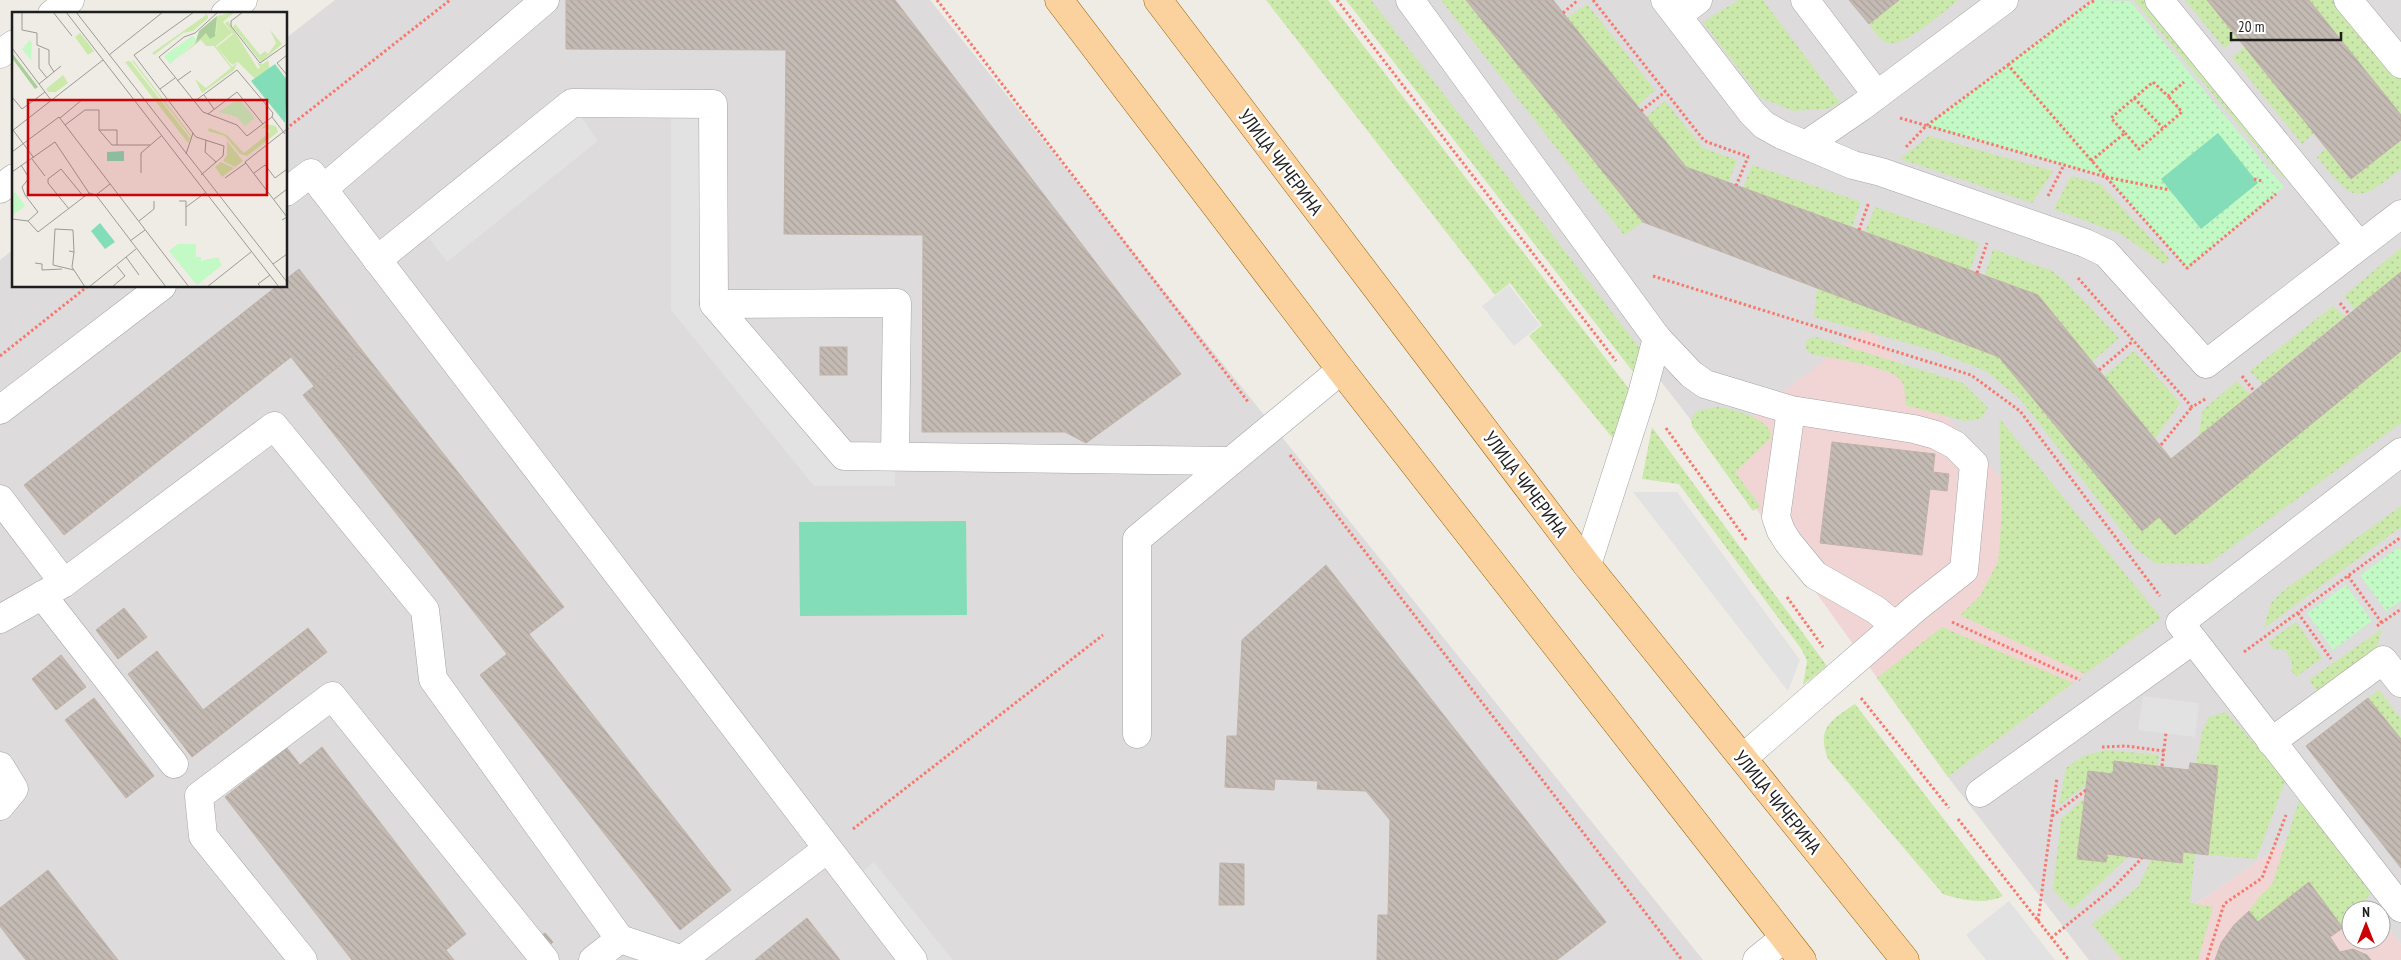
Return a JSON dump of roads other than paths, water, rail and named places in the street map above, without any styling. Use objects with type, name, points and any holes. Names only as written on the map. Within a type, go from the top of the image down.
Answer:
[{"type":"main road","points":[[1059,0],[1341,370],[1802,960]]},
{"type":"main road","name":"УЛИЦА ЧИЧЕРИНА","points":[[1158,0],[1587,565],[1905,960]]},
{"type":"street","points":[[55,12],[70,0]]},
{"type":"street","points":[[323,189],[545,0]]},
{"type":"street","points":[[1410,0],[1657,338],[1691,374],[1705,384],[1792,410],[1914,429],[1936,435],[1955,445],[1974,464],[1965,568],[1917,606],[1742,758]]},
{"type":"street","points":[[1805,0],[1869,101]]},
{"type":"street","points":[[1807,144],[1869,101],[2004,0]]},
{"type":"street","points":[[2159,0],[2360,245]]},
{"type":"street","points":[[2348,0],[2401,64]]},
{"type":"street","points":[[1681,5],[1752,113],[1764,125],[1853,165],[1881,172],[2106,253],[2206,364],[2401,214]]},
{"type":"street","points":[[0,54],[12,45]]},
{"type":"street","points":[[377,260],[572,103],[713,104],[714,304],[844,456],[1231,461]]},
{"type":"street","points":[[288,190],[311,173],[913,960]]},
{"type":"street","points":[[0,189],[12,180]]},
{"type":"street","points":[[0,410],[159,288]]},
{"type":"street","points":[[714,304],[897,303],[895,456]]},
{"type":"street","points":[[1587,565],[1642,394],[1657,338]]},
{"type":"street","points":[[1136,734],[1137,539],[1341,370]]},
{"type":"street","points":[[1792,410],[1776,517],[1781,532],[1816,574],[1876,610],[1895,626]]},
{"type":"street","points":[[0,619],[53,589],[274,426],[425,610],[433,679],[620,939],[683,960],[827,849]]},
{"type":"street","points":[[2401,452],[2180,622],[2401,908]]},
{"type":"street","points":[[0,499],[53,589],[174,764]]},
{"type":"street","points":[[1980,793],[2193,640]]},
{"type":"street","points":[[2272,742],[2384,660],[2401,683]]},
{"type":"street","points":[[303,960],[203,836],[199,796],[332,696],[545,960]]},
{"type":"street","points":[[0,766],[14,789],[0,806]]},
{"type":"street","points":[[1757,960],[1784,938]]},
{"type":"street","points":[[593,960],[620,939]]}]
